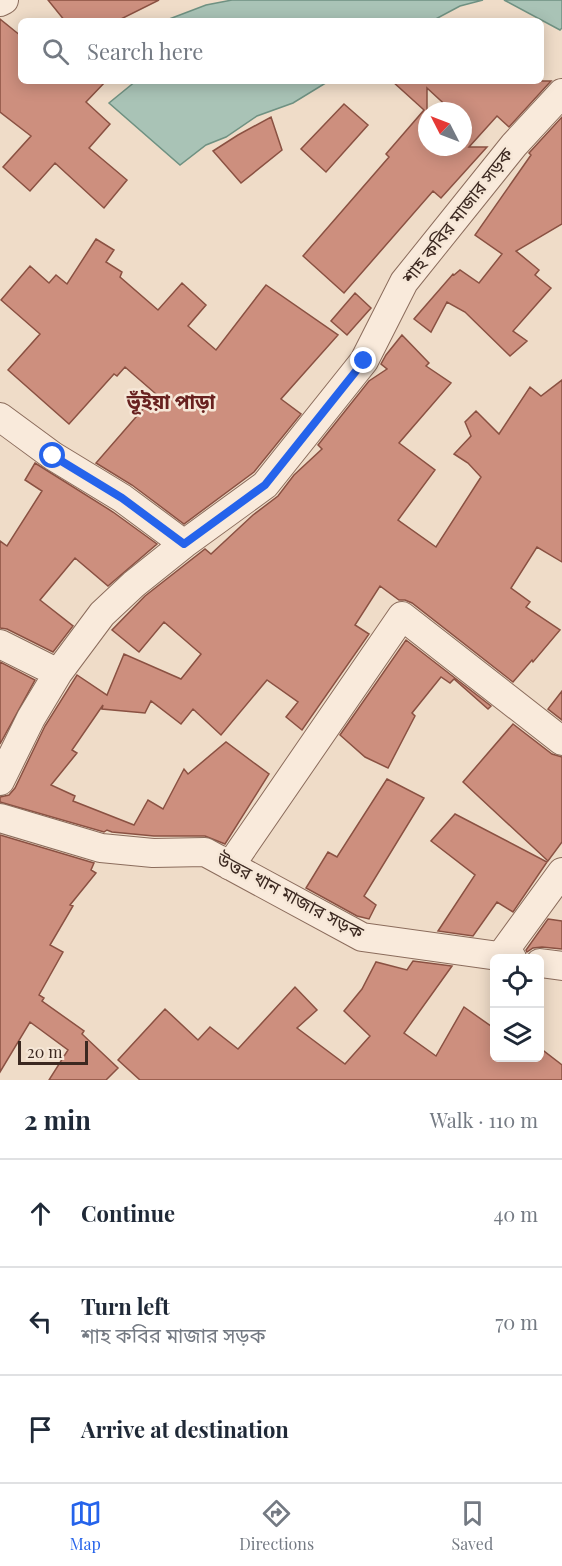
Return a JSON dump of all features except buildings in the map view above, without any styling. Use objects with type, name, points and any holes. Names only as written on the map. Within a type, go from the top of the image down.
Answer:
[{"type":"street","name":"শাহ কবির মাজার সড়ক","points":[[0,781],[31,718],[58,673],[102,614],[134,584],[184,544],[265,485],[364,361],[404,282],[514,145],[562,93]]},
{"type":"street","points":[[0,417],[53,456],[122,498],[184,544]]},
{"type":"street","points":[[230,866],[402,616],[562,741]]},
{"type":"street","points":[[0,644],[58,673]]},
{"type":"street","name":"উত্তর খান মাজার সড়ক","points":[[0,818],[100,848],[153,853],[205,852],[362,937],[490,956]]},
{"type":"street","points":[[509,954],[562,872]]},
{"type":"street","points":[[544,964],[562,966]]},
{"type":"shaded area","points":[[232,0],[483,0],[460,6],[438,18],[172,18],[206,5]]},
{"type":"shaded area","points":[[504,0],[562,0],[562,28],[560,30],[544,21],[544,18],[538,18]]},
{"type":"shaded area","points":[[132,84],[324,84],[293,103],[257,116],[226,137],[206,145],[180,165],[109,103]]},
{"type":"district","name":"ভূঁইয়া পাড়া","points":[[171,402]]},
{"type":"route","points":[[53,456],[122,498],[184,544],[265,485],[364,361]]}]
